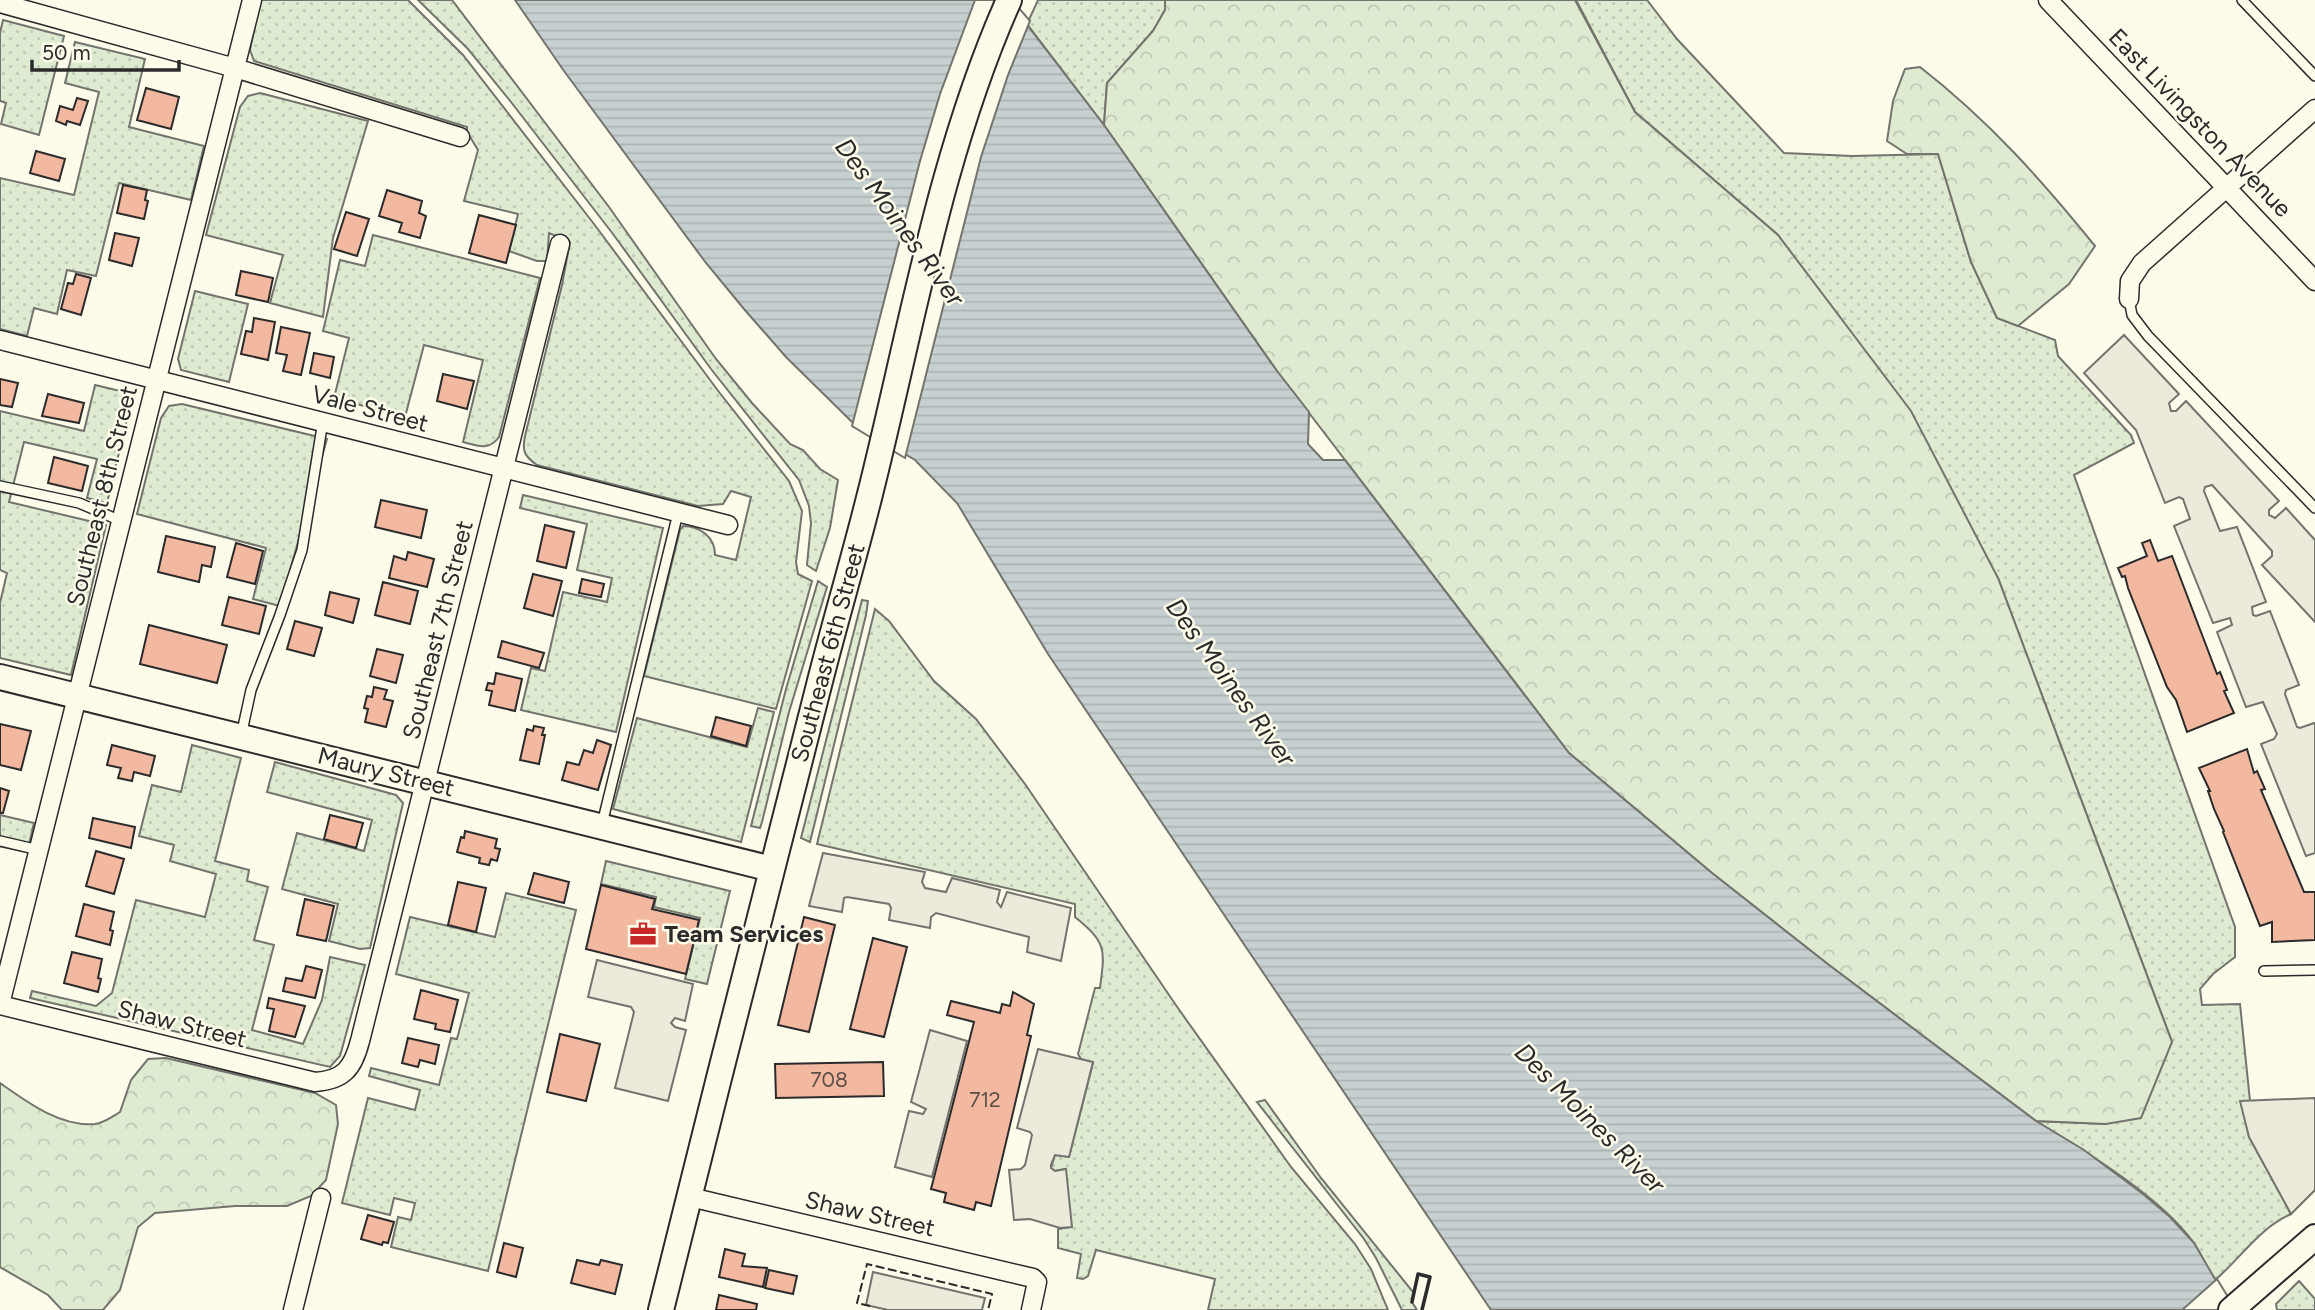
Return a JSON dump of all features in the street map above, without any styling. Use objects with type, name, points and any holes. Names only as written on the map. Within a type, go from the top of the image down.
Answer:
[{"type":"main road","name":"Southeast 6th Street","points":[[662,1310],[958,141],[976,85],[1009,0]]},
{"type":"main road","name":"Maury Street","points":[[0,677],[772,869]]},
{"type":"main road","points":[[2231,1310],[2315,1237]]},
{"type":"street","name":"Southeast 8th Street","points":[[0,1005],[252,0]]},
{"type":"street","name":"East Livingston Avenue","points":[[2048,0],[2315,281]]},
{"type":"street","points":[[0,3],[235,68],[460,137]]},
{"type":"street","points":[[2129,299],[2130,281],[2142,263],[2315,110]]},
{"type":"street","name":"Southeast 7th Street","points":[[349,1068],[356,1057],[560,244]]},
{"type":"street","name":"Vale Street","points":[[0,340],[728,525]]},
{"type":"street","name":"Shaw Street","points":[[0,1005],[314,1082],[339,1077],[349,1068]]},
{"type":"street","name":"Shaw Street","points":[[690,1197],[1032,1278],[1037,1282],[1031,1310]]},
{"type":"street","points":[[293,1310],[321,1198]]},
{"type":"lane","points":[[2242,0],[2315,76]]},
{"type":"lane","points":[[2129,299],[2132,315],[2148,336],[2315,508]]},
{"type":"lane","points":[[241,736],[251,690],[302,550],[323,421]]},
{"type":"lane","points":[[0,486],[79,503],[121,521]]},
{"type":"lane","points":[[601,826],[678,513]]},
{"type":"lane","points":[[0,841],[38,850]]},
{"type":"lane","points":[[2264,971],[2315,970]]},
{"type":"green space","points":[[260,0],[408,0],[463,55],[789,481],[802,511],[796,562],[798,574],[812,581],[776,709],[644,676],[680,530],[683,526],[701,530],[712,543],[715,555],[736,560],[751,497],[731,491],[723,504],[698,506],[537,465],[525,453],[525,436],[570,242],[549,233],[547,261],[537,261],[509,251],[518,214],[464,201],[478,150],[467,132],[467,127],[254,61],[250,50]]},
{"type":"green space","points":[[418,0],[452,0],[609,207],[716,359],[790,444],[803,450],[820,469],[838,480],[830,528],[816,571],[807,565],[811,523],[809,506],[799,480],[711,369],[613,234],[511,102],[468,49]]},
{"type":"green space","points":[[1038,0],[1165,0],[1165,10],[1153,31],[1107,83],[1104,125],[1027,24]]},
{"type":"green space","points":[[1165,0],[1575,0],[1635,112],[1778,235],[1911,411],[1998,578],[2172,1042],[2141,1118],[2106,1124],[2036,1121],[1712,873],[1569,753],[1277,371],[1104,125],[1107,83],[1153,31],[1165,10]]},
{"type":"green space","points":[[1576,0],[1647,0],[1677,39],[1784,153],[1852,156],[1938,154],[1971,262],[1997,318],[2055,340],[2058,356],[2131,435],[2134,443],[2074,475],[2235,927],[2235,957],[2213,974],[2200,989],[2202,1005],[2240,1004],[2250,1101],[2241,1101],[2249,1137],[2291,1214],[2259,1236],[2214,1281],[2194,1243],[2162,1209],[2121,1176],[2036,1121],[2106,1124],[2172,1042],[1998,578],[1778,235],[1635,112]]},
{"type":"green space","points":[[3,20],[64,36],[39,135],[1,124],[6,103],[0,101],[0,33]]},
{"type":"green space","points":[[75,42],[145,59],[129,127],[204,146],[191,200],[119,183],[96,276],[67,270],[57,314],[34,308],[27,336],[0,329],[0,178],[74,195],[99,92],[65,83]]},
{"type":"green space","points":[[1920,67],[2013,151],[2095,246],[2069,284],[2018,326],[1997,318],[1971,262],[1938,154],[1907,154],[1887,141],[1893,101],[1905,69]]},
{"type":"green space","points":[[260,93],[368,121],[333,238],[323,317],[270,303],[283,255],[206,235],[240,107],[248,96]]},
{"type":"green space","points":[[373,235],[540,278],[499,437],[491,444],[483,446],[463,442],[483,360],[424,345],[405,417],[334,398],[349,338],[323,331],[340,260],[365,266]]},
{"type":"green space","points":[[195,291],[248,304],[229,382],[181,370],[178,359]]},
{"type":"green space","points":[[95,385],[133,394],[107,503],[87,498],[97,459],[24,442],[9,502],[106,525],[71,675],[0,658],[0,603],[7,573],[0,570],[0,411],[84,431]]},
{"type":"green space","points":[[182,404],[327,439],[280,606],[253,599],[266,548],[137,514],[161,418],[169,406]]},
{"type":"green space","points":[[523,495],[663,528],[616,732],[521,710],[531,668],[545,671],[563,592],[607,602],[612,578],[577,570],[587,524],[520,508]]},
{"type":"green space","points":[[818,581],[827,587],[789,712],[762,822],[760,828],[751,826],[786,689]]},
{"type":"green space","points":[[862,600],[868,601],[866,615],[810,842],[801,838]]},
{"type":"green space","points":[[875,609],[889,621],[934,681],[976,719],[1025,784],[1180,1011],[1291,1167],[1355,1244],[1371,1269],[1388,1310],[1208,1310],[1215,1279],[1096,1250],[1088,1276],[1077,1278],[1081,1254],[1058,1248],[1058,1229],[1071,1227],[1065,1169],[1055,1171],[1051,1168],[1055,1155],[1069,1157],[1093,1063],[1081,1059],[1078,1054],[1095,988],[1100,988],[1103,955],[1098,941],[1075,917],[1075,904],[817,844]]},
{"type":"green space","points":[[758,708],[774,712],[741,842],[613,809],[637,718],[747,747]]},
{"type":"green space","points":[[192,745],[241,758],[215,861],[249,870],[247,881],[268,887],[254,940],[274,945],[252,1030],[303,1044],[322,1000],[330,957],[365,965],[340,1056],[330,1067],[30,998],[32,991],[96,1006],[112,993],[136,900],[205,917],[216,874],[170,861],[174,845],[139,836],[152,785],[181,792]]},
{"type":"green space","points":[[275,762],[396,795],[403,803],[370,948],[360,949],[329,941],[338,904],[282,889],[297,833],[364,851],[372,820],[267,792]]},
{"type":"green space","points":[[0,815],[34,823],[29,844],[2,838],[0,847]]},
{"type":"green space","points":[[606,861],[730,891],[707,984],[685,979],[700,918],[654,907],[656,897],[601,884]]},
{"type":"green space","points":[[506,893],[576,910],[488,1271],[391,1247],[398,1217],[411,1220],[415,1203],[394,1198],[390,1215],[342,1203],[368,1098],[415,1110],[420,1090],[369,1076],[371,1068],[439,1085],[451,1038],[457,1039],[469,993],[396,974],[410,917],[495,937]]},
{"type":"green space","points":[[166,1058],[315,1093],[336,1105],[338,1124],[326,1180],[311,1196],[287,1206],[235,1206],[155,1213],[138,1227],[120,1290],[103,1310],[62,1310],[48,1295],[0,1267],[0,1083],[44,1112],[69,1122],[95,1124],[120,1112],[131,1080],[148,1059]]},
{"type":"green space","points":[[1265,1100],[1321,1178],[1413,1292],[1412,1302],[1417,1310],[1402,1310],[1364,1239],[1257,1102]]},
{"type":"green space","points":[[2299,1281],[2315,1299],[2315,1310],[2277,1310],[2276,1304]]},
{"type":"shaded area","points":[[2124,335],[2179,394],[2169,403],[2171,411],[2176,411],[2186,401],[2279,501],[2269,510],[2269,515],[2275,518],[2286,508],[2315,540],[2315,622],[2262,565],[2272,556],[2272,551],[2212,485],[2205,487],[2204,491],[2220,531],[2237,527],[2266,602],[2252,607],[2253,615],[2270,611],[2299,685],[2286,690],[2285,694],[2297,727],[2315,725],[2315,853],[2306,856],[2261,744],[2274,739],[2277,734],[2263,702],[2246,707],[2217,632],[2232,625],[2230,618],[2213,623],[2174,526],[2190,519],[2183,499],[2179,497],[2165,503],[2136,430],[2084,373]]},
{"type":"shaded area","points":[[823,853],[925,872],[922,882],[925,888],[946,892],[952,878],[1000,890],[997,902],[1001,907],[1007,892],[1071,908],[1061,961],[1027,952],[1029,937],[936,913],[931,917],[930,928],[889,920],[889,904],[847,897],[844,898],[842,912],[809,906]]},
{"type":"shaded area","points":[[597,960],[693,984],[685,1021],[675,1018],[671,1023],[686,1030],[668,1101],[615,1088],[634,1012],[631,1007],[588,997]]},
{"type":"shaded area","points":[[930,1030],[967,1041],[932,1177],[895,1167],[909,1111],[923,1114],[926,1109],[911,1102]]},
{"type":"shaded area","points":[[1038,1049],[1093,1062],[1069,1157],[1055,1155],[1051,1165],[1055,1171],[1066,1169],[1072,1227],[1060,1228],[1030,1219],[1014,1220],[1009,1170],[1021,1169],[1025,1165],[1032,1135],[1017,1128]]},
{"type":"shaded area","points":[[2315,1098],[2315,1190],[2291,1214],[2249,1137],[2240,1101]]},
{"type":"shaded area","points":[[873,1272],[985,1298],[982,1310],[888,1310],[866,1305]]},
{"type":"water","name":"Des Moines River","points":[[515,0],[1008,0],[1104,125],[1277,371],[1309,412],[1308,444],[1323,460],[1345,460],[1569,753],[1712,873],[1829,965],[2036,1121],[2084,1150],[2143,1194],[2170,1217],[2194,1243],[2233,1310],[1491,1310],[1048,654],[957,503],[915,460],[853,423],[786,357],[706,263]]},
{"type":"pier","points":[[975,0],[1012,0],[1030,21],[1008,75],[981,157],[905,458],[852,426],[920,161],[940,94]]},
{"type":"pier","points":[[2217,1279],[2236,1310],[2182,1310]]},
{"type":"building","points":[[146,88],[179,97],[171,129],[137,120]]},
{"type":"building","points":[[77,98],[88,101],[80,125],[67,121],[66,125],[56,121],[60,106],[73,110]]},
{"type":"building","points":[[36,151],[65,159],[59,181],[30,173]]},
{"type":"building","points":[[123,185],[147,190],[145,200],[148,201],[144,219],[117,213]]},
{"type":"building","points":[[387,190],[422,201],[419,213],[426,216],[420,238],[399,232],[402,223],[379,216]]},
{"type":"building","points":[[346,212],[369,219],[357,256],[334,249]]},
{"type":"building","points":[[479,215],[516,225],[506,263],[469,253]]},
{"type":"building","points":[[115,233],[139,238],[132,266],[109,260]]},
{"type":"building","points":[[241,271],[273,278],[268,302],[236,295]]},
{"type":"building","points":[[76,274],[91,278],[81,315],[61,309],[68,283],[73,284]]},
{"type":"building","points":[[254,318],[275,322],[268,360],[241,354],[246,331],[252,332]]},
{"type":"building","points":[[281,327],[310,333],[301,375],[283,371],[287,355],[276,353]]},
{"type":"building","points":[[314,353],[334,357],[330,378],[310,373]]},
{"type":"building","points":[[443,374],[474,381],[467,409],[437,401]]},
{"type":"building","points":[[0,379],[18,383],[12,407],[0,405]]},
{"type":"building","points":[[48,394],[84,403],[79,423],[42,416]]},
{"type":"building","points":[[54,457],[88,466],[82,491],[48,483]]},
{"type":"building","points":[[381,500],[427,510],[421,538],[375,527]]},
{"type":"building","points":[[545,525],[574,532],[566,568],[537,561]]},
{"type":"building","points":[[166,536],[215,547],[211,567],[202,565],[199,582],[158,572]]},
{"type":"building","points":[[2150,540],[2158,561],[2172,556],[2234,713],[2187,732],[2125,576],[2122,577],[2118,568],[2147,556],[2142,543]]},
{"type":"building","points":[[236,543],[263,551],[255,584],[227,577]]},
{"type":"building","points":[[408,552],[434,559],[427,587],[389,578],[394,556],[406,560]]},
{"type":"building","points":[[533,574],[562,581],[553,616],[524,608]]},
{"type":"building","points":[[582,579],[604,584],[601,597],[579,593]]},
{"type":"building","points":[[383,582],[418,591],[410,624],[375,615]]},
{"type":"building","points":[[330,592],[359,599],[353,623],[325,615]]},
{"type":"building","points":[[229,597],[266,606],[259,634],[222,625]]},
{"type":"building","points":[[295,621],[322,628],[314,656],[287,649]]},
{"type":"building","points":[[149,625],[227,645],[217,683],[140,664]]},
{"type":"building","points":[[502,641],[544,653],[539,668],[498,657]]},
{"type":"building","points":[[377,649],[403,655],[396,683],[370,676]]},
{"type":"building","points":[[496,673],[522,679],[515,711],[489,705],[492,691],[486,690],[488,683],[494,684]]},
{"type":"building","points":[[374,687],[387,690],[384,699],[393,701],[386,727],[365,722],[367,696],[372,697]]},
{"type":"building","points":[[716,717],[751,726],[746,746],[711,736]]},
{"type":"building","points":[[0,724],[31,731],[21,770],[0,765]]},
{"type":"building","points":[[534,726],[544,728],[542,735],[545,735],[539,764],[520,760],[527,729],[533,731]]},
{"type":"building","points":[[597,740],[611,745],[598,790],[562,780],[567,762],[579,765],[584,750],[593,753]]},
{"type":"building","points":[[112,745],[155,756],[150,776],[134,772],[132,781],[118,778],[121,768],[107,765]]},
{"type":"building","points":[[2247,749],[2254,773],[2257,771],[2265,789],[2261,790],[2304,892],[2315,892],[2315,940],[2272,942],[2272,922],[2260,926],[2199,768]]},
{"type":"building","points":[[0,788],[9,791],[3,813],[0,813]]},
{"type":"building","points":[[330,815],[363,823],[356,848],[324,839]]},
{"type":"building","points":[[93,818],[135,827],[131,848],[89,838]]},
{"type":"building","points":[[465,831],[497,839],[495,848],[500,849],[497,861],[491,859],[489,865],[479,863],[480,858],[457,852]]},
{"type":"building","points":[[96,851],[124,859],[114,894],[86,886]]},
{"type":"building","points":[[534,873],[569,882],[564,903],[528,894]]},
{"type":"building","points":[[458,882],[486,888],[476,932],[448,925]]},
{"type":"building","name":"Team Services","points":[[601,885],[655,899],[652,909],[699,920],[686,974],[586,949]]},
{"type":"building","points":[[305,899],[334,906],[326,941],[297,935]]},
{"type":"building","points":[[84,904],[114,912],[110,945],[76,936]]},
{"type":"building","points":[[804,917],[835,925],[809,1032],[778,1025]]},
{"type":"building","points":[[873,938],[907,947],[884,1037],[850,1029]]},
{"type":"building","points":[[72,952],[102,959],[98,992],[64,983]]},
{"type":"building","points":[[306,966],[322,970],[315,998],[283,991],[286,978],[302,981]]},
{"type":"building","points":[[421,990],[458,1000],[450,1032],[435,1029],[436,1024],[414,1019]]},
{"type":"building","points":[[1013,992],[1034,1004],[1027,1035],[1031,1036],[991,1206],[976,1202],[974,1210],[944,1202],[946,1193],[931,1189],[974,1022],[947,1015],[951,1001],[1000,1013],[1002,1004],[1010,1006]]},
{"type":"building","points":[[269,998],[305,1006],[295,1037],[269,1031],[274,1009],[267,1008]]},
{"type":"building","points":[[560,1034],[600,1044],[586,1101],[547,1092]]},
{"type":"building","points":[[408,1038],[439,1045],[435,1064],[420,1060],[418,1067],[402,1063]]},
{"type":"building","points":[[883,1062],[884,1096],[776,1098],[775,1064]]},
{"type":"building","points":[[368,1215],[394,1222],[388,1243],[383,1242],[382,1245],[361,1239]]},
{"type":"building","points":[[504,1243],[523,1248],[516,1277],[497,1272]]},
{"type":"building","points":[[725,1249],[745,1254],[742,1266],[767,1268],[763,1287],[719,1277]]},
{"type":"building","points":[[577,1260],[599,1265],[601,1260],[622,1265],[615,1294],[571,1283]]},
{"type":"building","points":[[769,1270],[797,1276],[793,1294],[765,1288]]},
{"type":"building","points":[[719,1295],[757,1304],[756,1310],[716,1310]]},
{"type":"fence","points":[[870,1306],[857,1303],[867,1264],[992,1294],[988,1310]]},
{"type":"wall","points":[[1412,1302],[1418,1274],[1430,1277],[1422,1310]]},
{"type":"place","name":"Team Services","points":[[643,934]]}]
